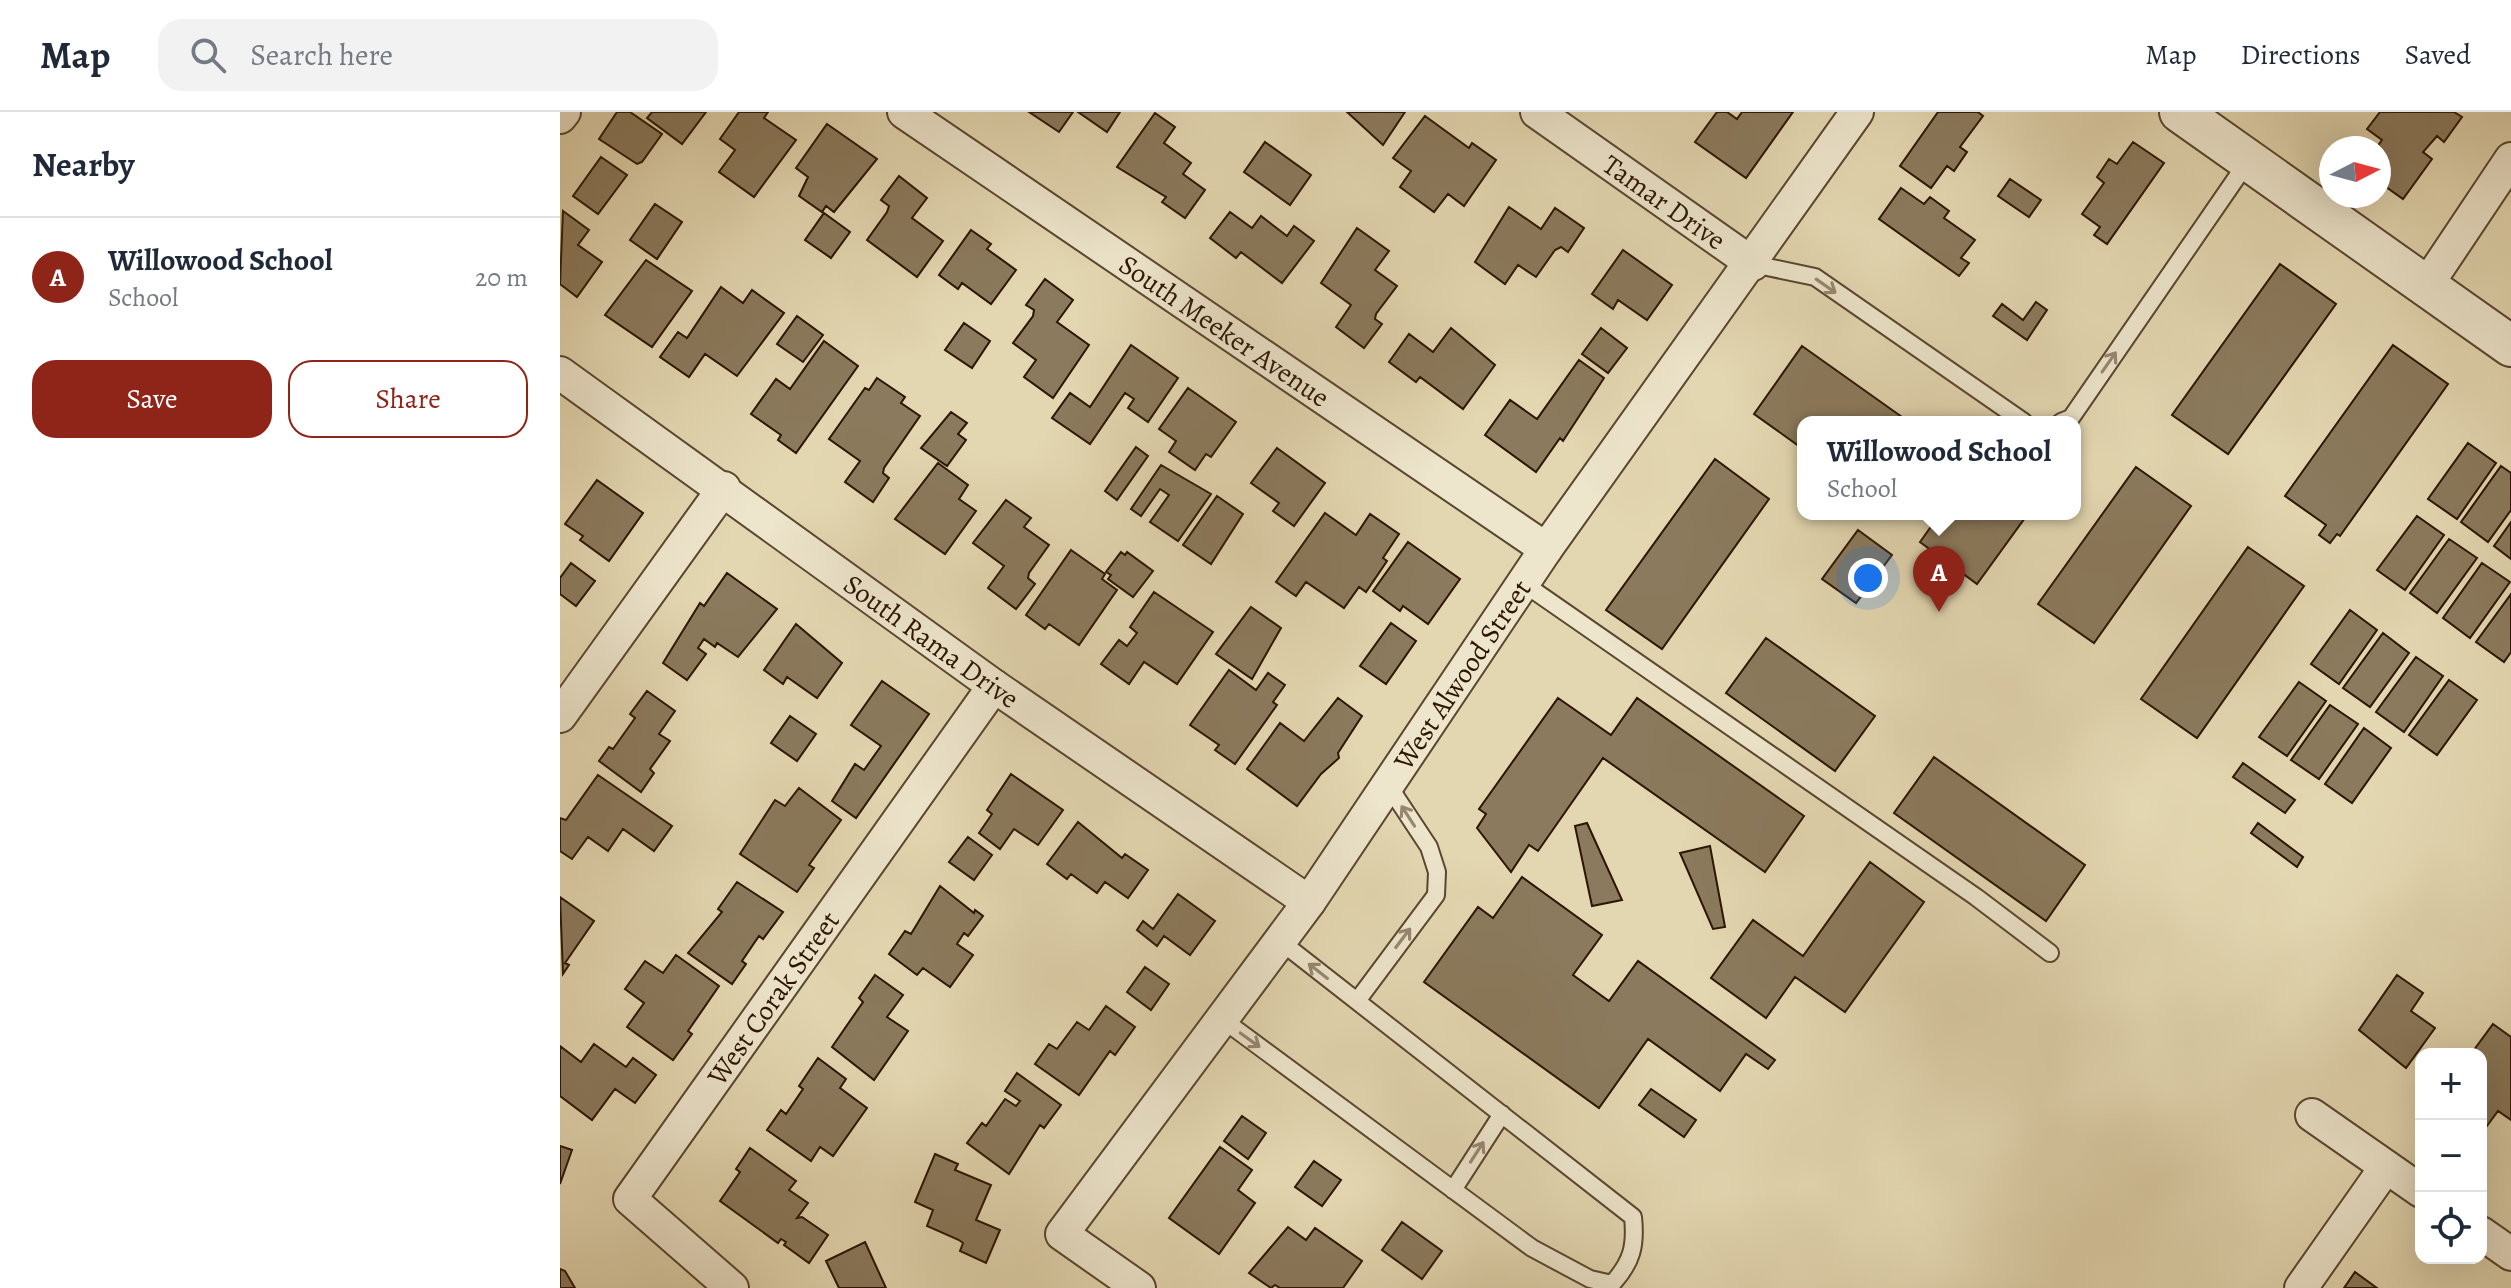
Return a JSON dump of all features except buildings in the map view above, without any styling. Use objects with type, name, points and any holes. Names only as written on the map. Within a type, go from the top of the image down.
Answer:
[{"type":"street","points":[[560,117],[564,112]]},
{"type":"street","name":"South Meeker Avenue","points":[[904,112],[1546,549]]},
{"type":"street","name":"Tamar Drive","points":[[1537,112],[1753,264]]},
{"type":"street","name":"West Alwood Street","points":[[1139,1288],[1062,1234],[1309,902],[1546,549],[1753,264],[1857,112]]},
{"type":"street","points":[[2180,112],[2511,346]]},
{"type":"street","points":[[2426,286],[2511,159]]},
{"type":"street","name":"South Rama Drive","points":[[560,373],[724,488],[994,686],[1309,902]]},
{"type":"street","points":[[560,716],[724,488]]},
{"type":"street","name":"West Corak Street","points":[[732,1288],[630,1199],[994,686]]},
{"type":"street","points":[[2312,1115],[2415,1187]]},
{"type":"street","points":[[2301,1288],[2386,1167]]},
{"type":"street","points":[[2487,1237],[2511,1254]]},
{"type":"lane","points":[[2072,416],[2249,161]]},
{"type":"lane","points":[[1753,264],[1815,277],[2015,416]]},
{"type":"lane","points":[[1523,583],[1963,888],[2050,953]]},
{"type":"lane","points":[[1357,1001],[1436,895],[1437,872],[1429,847],[1388,785]]},
{"type":"lane","points":[[1222,1019],[1532,1248],[1590,1279],[1612,1284],[1629,1265],[1636,1242],[1633,1217],[1280,941]]},
{"type":"lane","points":[[1453,1190],[1502,1114]]},
{"type":"place","name":"Willowood School","points":[[1939,612]]}]
